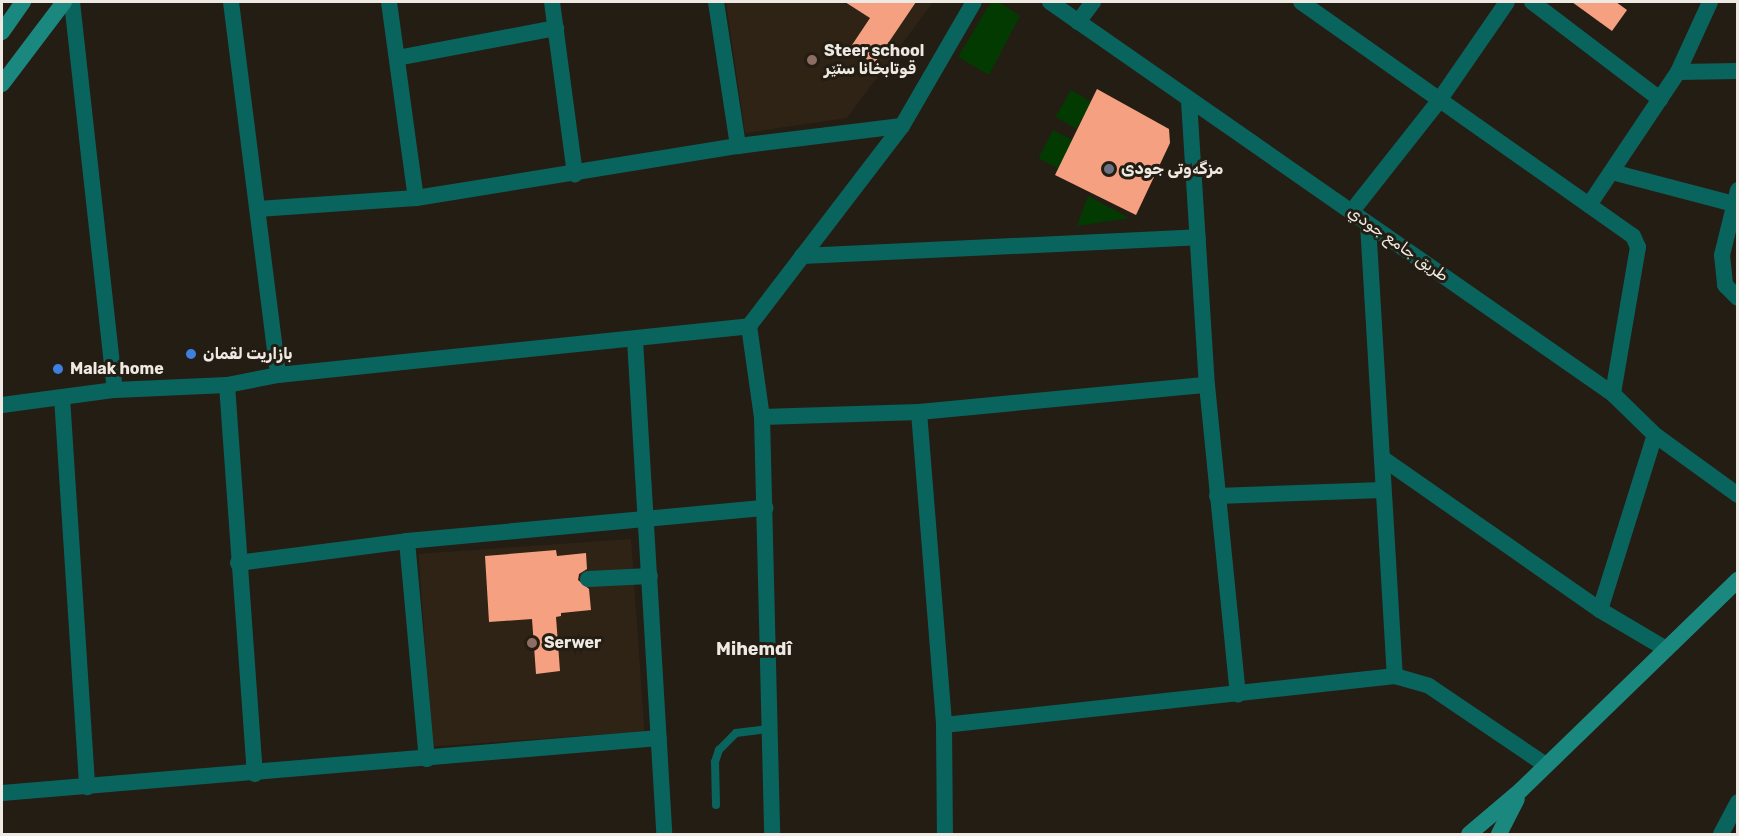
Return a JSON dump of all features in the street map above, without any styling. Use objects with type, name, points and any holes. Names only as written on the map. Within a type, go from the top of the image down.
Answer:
[{"type":"main road","points":[[2,84],[64,2]]},
{"type":"main road","points":[[2,32],[17,4]]},
{"type":"main road","points":[[1469,834],[1521,790],[1544,765],[1737,580]]},
{"type":"main road","points":[[1499,834],[1521,790]]},
{"type":"street","points":[[72,2],[115,390]]},
{"type":"street","points":[[231,2],[278,375]]},
{"type":"street","points":[[389,2],[416,198]]},
{"type":"street","points":[[552,2],[574,174]]},
{"type":"street","points":[[716,2],[738,146]]},
{"type":"street","points":[[772,834],[762,417],[749,326],[902,126],[974,2]]},
{"type":"street","name":"طريق جامع جودي","points":[[1050,2],[1189,101],[1352,211],[1613,394],[1655,435],[1737,495]]},
{"type":"street","points":[[1078,22],[1093,2]]},
{"type":"street","points":[[1301,2],[1438,102],[1621,226],[1638,247],[1613,394]]},
{"type":"street","points":[[1352,211],[1438,102],[1508,2]]},
{"type":"street","points":[[1532,2],[1660,99]]},
{"type":"street","points":[[1589,205],[1678,72],[1710,2]]},
{"type":"street","points":[[397,58],[556,28]]},
{"type":"street","points":[[1678,72],[1737,71]]},
{"type":"street","points":[[1189,101],[1207,385],[1238,694]]},
{"type":"street","points":[[258,209],[416,198],[738,146],[902,126]]},
{"type":"street","points":[[1612,172],[1736,200],[1722,255],[1722,271],[1725,285],[1737,298]]},
{"type":"street","points":[[1368,224],[1385,460],[1383,490],[1395,676]]},
{"type":"street","points":[[802,256],[1198,237]]},
{"type":"street","points":[[2,405],[115,390],[227,385],[278,375],[635,340],[749,326]]},
{"type":"street","points":[[635,340],[664,834]]},
{"type":"street","points":[[227,385],[238,563],[255,774]]},
{"type":"street","points":[[762,417],[920,412],[1207,385]]},
{"type":"street","points":[[62,397],[87,787]]},
{"type":"street","points":[[920,412],[944,724],[945,834]]},
{"type":"street","points":[[1600,610],[1655,435]]},
{"type":"street","points":[[1385,460],[1600,610],[1666,649]]},
{"type":"street","points":[[1217,496],[1383,490]]},
{"type":"street","points":[[238,563],[407,541],[646,517],[765,508]]},
{"type":"street","points":[[407,541],[427,759]]},
{"type":"street","points":[[588,579],[650,576]]},
{"type":"street","points":[[944,724],[1395,676],[1429,686],[1544,765]]},
{"type":"street","points":[[2,793],[255,774],[659,738]]},
{"type":"street","points":[[1721,834],[1736,805]]},
{"type":"lane","points":[[716,805],[715,762],[719,750],[736,734],[768,729]]},
{"type":"shaded area","name":"Steer school قوتابخانا ستێر","points":[[726,2],[933,2],[847,118],[745,133]]},
{"type":"shaded area","name":"Serwer","points":[[631,539],[644,732],[432,746],[419,554]]},
{"type":"green space","points":[[991,2],[999,2],[1020,16],[989,75],[958,57]]},
{"type":"green space","points":[[1071,90],[1092,102],[1076,129],[1056,117]]},
{"type":"green space","points":[[1053,130],[1073,140],[1058,168],[1038,159]]},
{"type":"green space","points":[[1088,196],[1129,218],[1077,226]]},
{"type":"building","points":[[845,2],[916,2],[874,64],[850,48],[870,18]]},
{"type":"building","points":[[1572,2],[1616,2],[1627,10],[1612,31]]},
{"type":"building","points":[[1097,89],[1169,129],[1170,143],[1136,215],[1055,175]]},
{"type":"building","points":[[556,550],[557,556],[586,553],[587,569],[579,574],[578,580],[589,589],[591,610],[561,613],[561,616],[556,617],[560,671],[536,674],[532,619],[489,622],[485,556]]},
{"type":"place","name":"Steer school قوتابخانا ستێر","points":[[812,60]]},
{"type":"place","name":"مزگەوتی جودی","points":[[1109,169]]},
{"type":"place","name":"بازاريت لقمان","points":[[191,354]]},
{"type":"place","name":"Malak home","points":[[58,369]]},
{"type":"place","name":"Serwer","points":[[532,643]]},
{"type":"district","name":"Mihemdî","points":[[754,649]]}]
